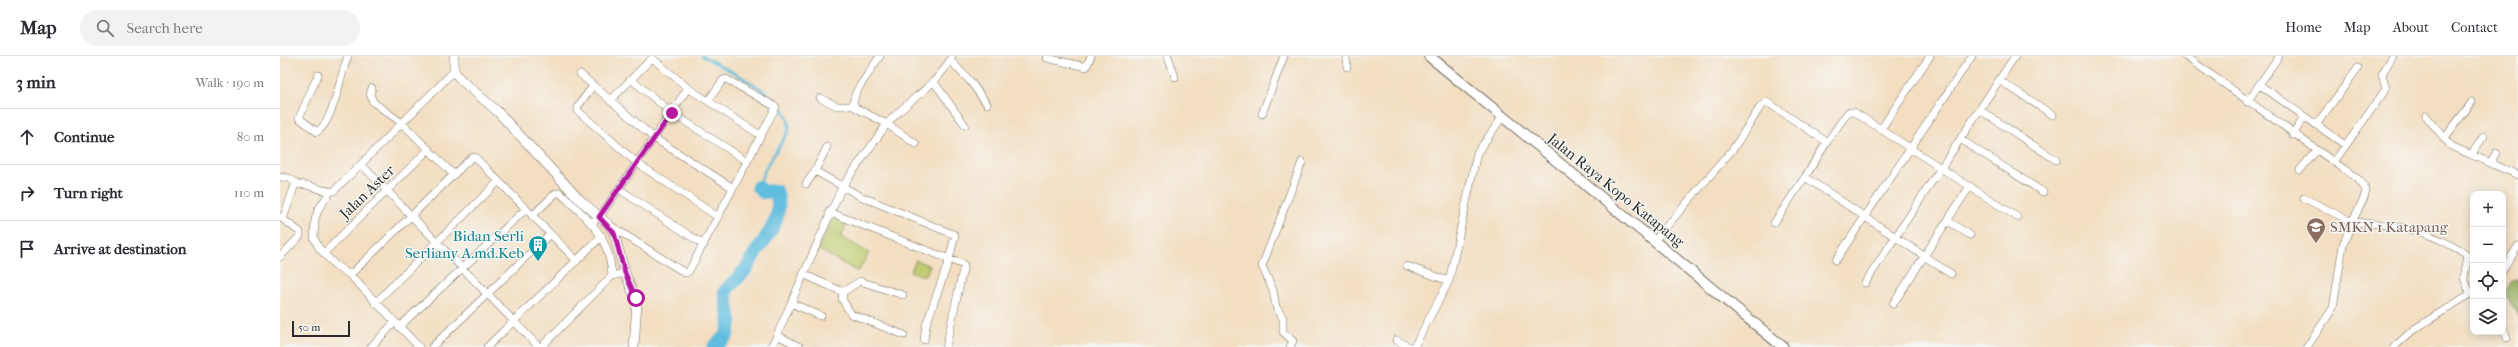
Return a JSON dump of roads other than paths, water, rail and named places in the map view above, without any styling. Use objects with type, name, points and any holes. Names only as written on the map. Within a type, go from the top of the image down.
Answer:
[{"type":"main road","name":"Jalan Raya Kopo Katapang","points":[[1430,56],[1783,347]]},
{"type":"street","points":[[318,75],[299,118],[317,132],[326,120],[334,102],[348,56]]},
{"type":"street","points":[[419,347],[375,303],[350,275],[334,265],[314,238],[313,230],[318,210],[330,192],[334,191],[454,71],[454,56]]},
{"type":"street","points":[[854,106],[856,92],[880,56]]},
{"type":"street","points":[[1047,58],[1086,67],[1091,56]]},
{"type":"street","points":[[1168,56],[1175,77]]},
{"type":"street","points":[[1262,114],[1284,56]]},
{"type":"street","points":[[1346,56],[1347,67]]},
{"type":"street","points":[[1881,129],[1930,56]]},
{"type":"street","points":[[1836,260],[1866,218],[1972,56]]},
{"type":"street","points":[[1865,284],[2015,56]]},
{"type":"street","points":[[2185,56],[2247,102],[2358,179],[2366,190],[2364,198],[2343,245],[2333,308],[2307,347]]},
{"type":"street","points":[[2247,102],[2279,56]]},
{"type":"street","points":[[2334,162],[2386,89],[2382,74],[2393,56]]},
{"type":"street","points":[[610,101],[652,58],[688,88],[760,135]]},
{"type":"street","points":[[771,347],[804,274],[829,212],[842,187],[886,124],[902,106],[934,82],[951,58],[987,104]]},
{"type":"street","points":[[2316,125],[2358,68]]},
{"type":"street","points":[[454,71],[497,111],[568,187],[599,217],[609,225],[687,273],[704,245],[775,106],[726,79],[723,80],[708,101]]},
{"type":"street","points":[[580,74],[654,138],[733,188]]},
{"type":"street","points":[[632,80],[672,113],[747,161]]},
{"type":"street","points":[[1999,80],[2053,115]]},
{"type":"street","points":[[934,82],[965,125]]},
{"type":"street","points":[[2260,85],[2345,146]]},
{"type":"street","points":[[593,86],[578,106],[578,111],[637,163],[718,217]]},
{"type":"street","points":[[372,88],[370,94],[373,102],[402,122],[454,175]]},
{"type":"street","points":[[592,224],[599,217],[619,189],[688,88]]},
{"type":"street","points":[[820,98],[837,106],[854,106],[886,124],[916,144]]},
{"type":"street","points":[[1654,241],[1733,149],[1763,102],[1767,102],[1827,142]]},
{"type":"street","points":[[2444,139],[2472,102]]},
{"type":"street","points":[[1980,110],[2056,160]]},
{"type":"street","points":[[1774,223],[1806,177],[1827,142],[1850,111],[1911,148],[2017,218]]},
{"type":"street","points":[[1414,347],[1449,281],[1472,167],[1482,145],[1503,116]]},
{"type":"street","points":[[2426,116],[2451,146],[2518,175]]},
{"type":"street","points":[[2293,134],[2304,117]]},
{"type":"street","points":[[2471,155],[2484,136]]},
{"type":"street","points":[[1960,139],[2043,192]]},
{"type":"street","points":[[806,184],[827,147]]},
{"type":"street","name":"Jalan Aster","points":[[324,253],[428,149]]},
{"type":"street","points":[[2300,170],[2316,151]]},
{"type":"street","points":[[2490,163],[2496,153]]},
{"type":"street","points":[[350,275],[471,158],[475,157],[498,182],[577,260]]},
{"type":"street","points":[[1290,347],[1293,341],[1283,332],[1283,318],[1276,307],[1273,290],[1262,266],[1302,162]]},
{"type":"street","points":[[361,164],[540,347],[612,276],[625,273]]},
{"type":"street","points":[[814,171],[860,196],[953,233],[955,237],[949,260],[926,325],[924,340]]},
{"type":"street","points":[[1806,177],[1951,274]]},
{"type":"street","points":[[280,181],[289,178],[298,184],[330,192]]},
{"type":"street","points":[[375,303],[498,182]]},
{"type":"street","points":[[280,257],[300,236],[300,232],[281,218],[293,187],[298,184]]},
{"type":"street","points":[[1893,304],[1970,186]]},
{"type":"street","points":[[619,189],[704,245]]},
{"type":"street","points":[[532,216],[558,192],[592,224],[602,236],[610,256],[612,276]]},
{"type":"street","points":[[2304,198],[2352,222],[2391,225],[2431,235],[2458,247],[2470,256]]},
{"type":"street","points":[[370,347],[463,269],[526,209]]},
{"type":"street","points":[[829,212],[965,266],[946,347]]},
{"type":"street","points":[[1948,221],[1970,235]]},
{"type":"street","points":[[609,225],[617,240],[625,273],[637,302],[634,347]]},
{"type":"street","points":[[432,347],[550,234]]},
{"type":"street","points":[[487,347],[602,236]]},
{"type":"street","points":[[2506,265],[2518,246]]},
{"type":"street","points":[[2470,260],[2464,278],[2470,291]]},
{"type":"street","points":[[1407,266],[1449,281]]},
{"type":"street","points":[[804,274],[843,292]]},
{"type":"street","points":[[903,295],[860,281],[843,292],[842,299],[851,314],[904,335]]},
{"type":"street","points":[[2394,347],[2413,330],[2470,294]]},
{"type":"street","points":[[791,303],[821,316]]},
{"type":"street","points":[[777,335],[800,347]]},
{"type":"street","points":[[1396,340],[1410,347]]},
{"type":"waterway","points":[[702,56],[757,86],[782,108],[788,120],[788,132],[765,169],[758,187]]},
{"type":"waterway","points":[[714,347],[727,335],[730,322],[725,292],[747,267],[769,233],[776,218],[778,210],[776,191],[763,192],[758,187]]},
{"type":"place","name":"SMKN 1 Katapang","points":[[2316,244]]},
{"type":"place","name":"Bidan Serli Serliany A.md.Keb","points":[[538,262]]}]
